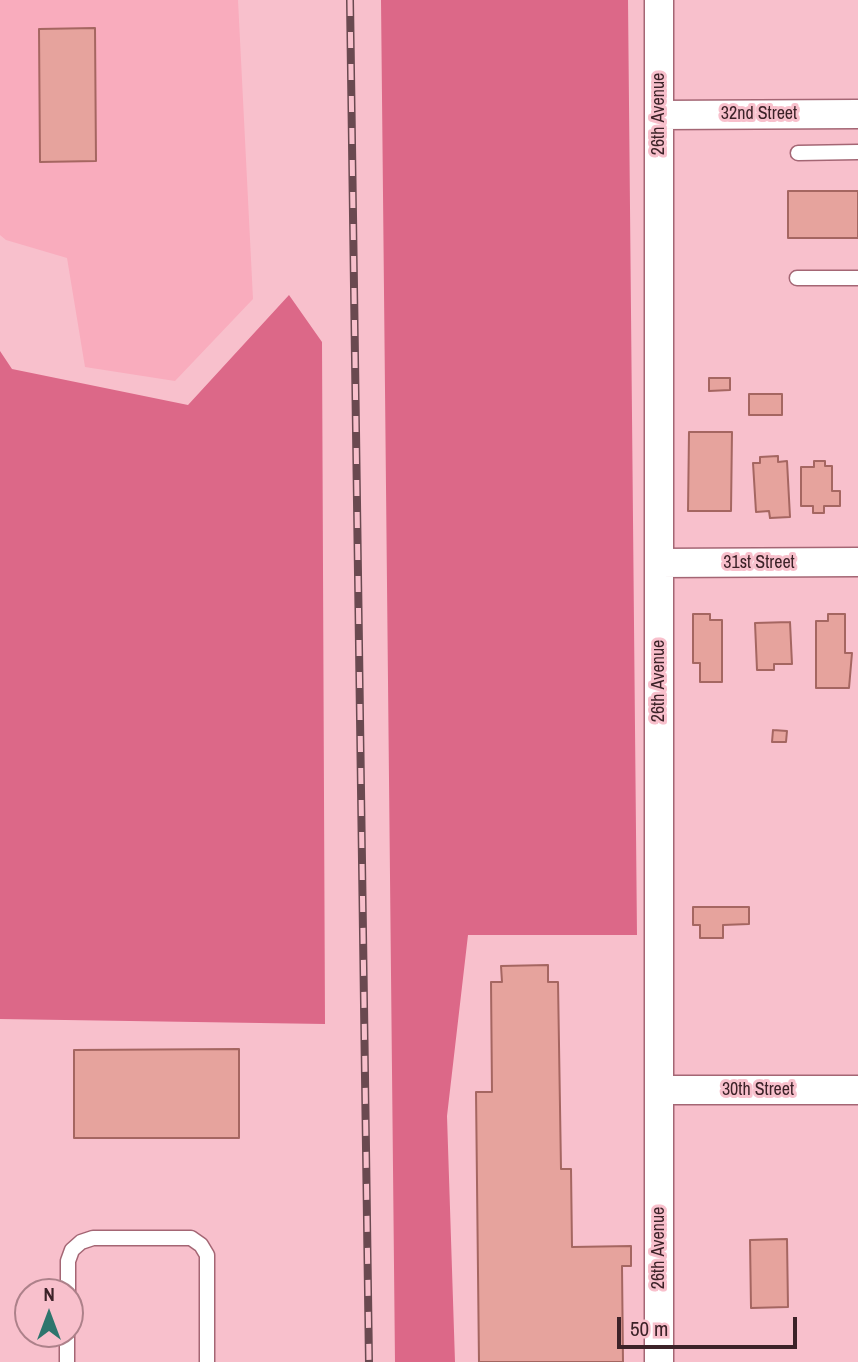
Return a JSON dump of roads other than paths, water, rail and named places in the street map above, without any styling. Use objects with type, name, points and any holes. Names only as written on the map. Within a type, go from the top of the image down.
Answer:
[{"type":"street","name":"26th Avenue","points":[[659,0],[659,1362]]},
{"type":"street","name":"32nd Street","points":[[659,115],[858,114]]},
{"type":"street","name":"31st Street","points":[[659,563],[858,562]]},
{"type":"street","name":"30th Street","points":[[659,1090],[858,1090]]},
{"type":"lane","points":[[798,153],[858,152]]},
{"type":"lane","points":[[797,278],[858,278]]},
{"type":"lane","points":[[68,1278],[68,1261],[72,1250],[81,1242],[93,1238],[191,1238],[201,1245],[207,1255],[207,1362]]},
{"type":"railway","points":[[350,0],[369,1362]]}]
